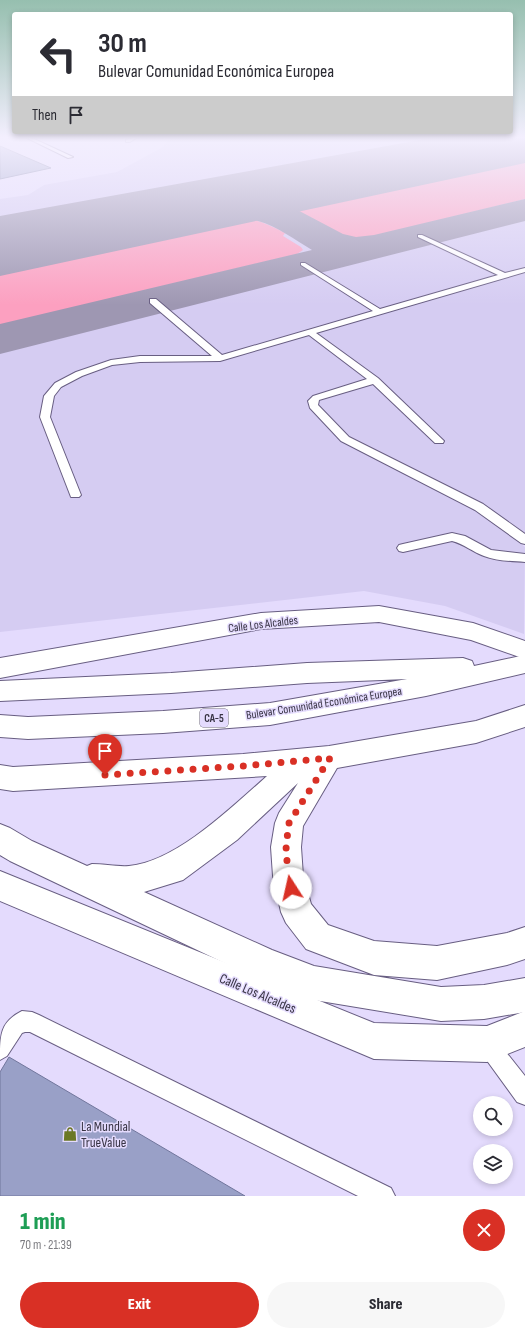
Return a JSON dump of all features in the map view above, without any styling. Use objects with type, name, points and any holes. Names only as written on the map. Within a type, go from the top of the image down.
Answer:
[{"type":"main road","name":"Calle Los Alcaldes","points":[[0,668],[261,621],[379,614],[473,632],[523,660]]},
{"type":"main road","name":"Bulevar Comunidad Económica Europea","points":[[0,726],[28,728],[163,722],[270,714],[426,686],[523,660]]},
{"type":"main road","points":[[0,691],[171,683],[523,660]]},
{"type":"main road","points":[[0,777],[13,779],[105,775],[316,760],[476,732],[525,716]]},
{"type":"main road","points":[[81,879],[129,881],[172,870],[227,830],[316,760]]},
{"type":"main road","points":[[316,760],[289,823],[286,846],[288,876],[297,912],[317,938],[374,958],[437,963],[507,949],[525,943]]},
{"type":"main road","points":[[0,838],[21,851],[266,965],[314,983],[441,1004],[484,1002],[525,995]]},
{"type":"main road","name":"Calle Los Alcaldes","points":[[3,892],[374,1041],[487,1044],[525,1029]]},
{"type":"lane","points":[[420,236],[505,276]]},
{"type":"lane","points":[[303,264],[379,312]]},
{"type":"lane","points":[[75,495],[45,417],[49,396],[58,385],[79,374],[111,363],[140,359],[189,360],[220,358],[525,270]]},
{"type":"lane","points":[[153,301],[220,358]]},
{"type":"lane","points":[[310,332],[345,355],[375,380],[439,441]]},
{"type":"lane","points":[[375,380],[316,398],[313,401],[313,406],[345,439],[478,507],[525,540]]},
{"type":"lane","points":[[403,548],[452,538],[461,539],[488,553],[525,558]]},
{"type":"lane","points":[[0,1049],[15,1026],[22,1021],[32,1022],[383,1196]]},
{"type":"lane","points":[[487,1044],[525,1094]]},
{"type":"shaded area","points":[[349,194],[525,194],[525,199],[365,238],[346,238],[312,224],[296,215],[294,210],[297,206],[295,205]]},
{"type":"shaded area","points":[[525,194],[525,541],[520,543],[525,547],[524,634],[445,606],[364,591],[0,632],[0,199],[28,195]]},
{"type":"shaded area","points":[[233,218],[254,220],[273,227],[285,233],[283,236],[301,247],[303,250],[297,254],[0,325],[0,266]]},
{"type":"building","name":"La Mundial TrueValue","points":[[9,1057],[245,1196],[0,1196],[0,1072]]},
{"type":"taxiway","points":[[278,194],[269,201],[273,211],[282,217]]},
{"type":"taxiway","points":[[191,208],[248,208],[282,217]]},
{"type":"taxiway","points":[[0,339],[525,210]]},
{"type":"taxiway","points":[[282,217],[331,244],[356,249],[374,247]]},
{"type":"runway","points":[[0,246],[263,194]]},
{"type":"place","name":"La Mundial TrueValue","points":[[70,1134]]},
{"type":"route","points":[[105,775],[243,766],[330,758],[289,823],[286,846],[288,876],[291,888]]}]
